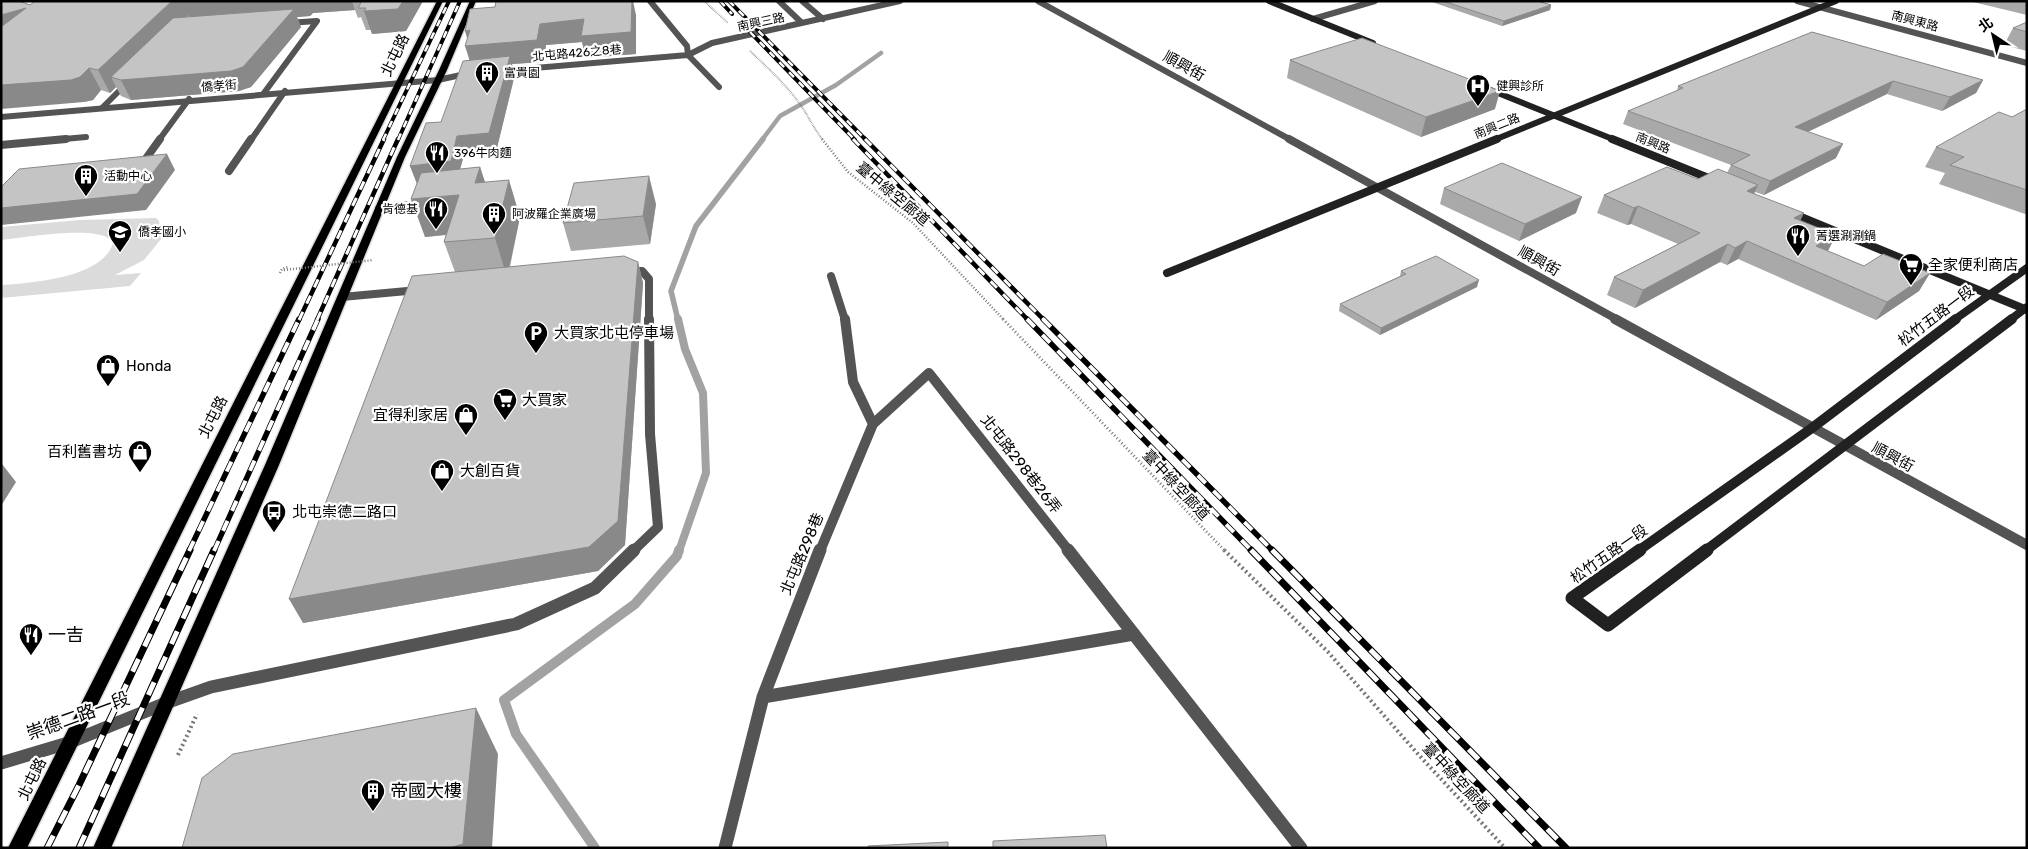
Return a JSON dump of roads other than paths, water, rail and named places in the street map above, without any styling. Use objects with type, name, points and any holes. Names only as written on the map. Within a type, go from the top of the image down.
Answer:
[{"type":"main road","name":"北屯路","points":[[16,848],[440,1]]},
{"type":"main road","points":[[102,848],[272,465],[401,157],[473,1]]},
{"type":"street","points":[[650,1],[687,46],[688,55],[719,88]]},
{"type":"street","points":[[778,1],[802,23]]},
{"type":"street","points":[[802,1],[823,19]]},
{"type":"street","name":"南興三路","points":[[688,55],[712,42],[900,1]]},
{"type":"street","name":"順興街","points":[[1038,1],[2027,545]]},
{"type":"street","points":[[1269,1],[1378,45]]},
{"type":"street","points":[[1313,19],[1375,1]]},
{"type":"street","name":"南興東路","points":[[1797,1],[2027,63]]},
{"type":"street","name":"南興二路","points":[[1166,273],[1836,1]]},
{"type":"street","points":[[264,93],[317,21],[278,24]]},
{"type":"street","name":"北屯路426之8巷","points":[[490,72],[688,55]]},
{"type":"street","points":[[438,80],[480,72]]},
{"type":"street","points":[[102,108],[130,80]]},
{"type":"street","name":"僑孝街","points":[[1,116],[285,91],[438,80]]},
{"type":"street","name":"南興路","points":[[1480,85],[1720,183]]},
{"type":"street","points":[[229,170],[285,91]]},
{"type":"street","points":[[142,164],[189,99]]},
{"type":"street","points":[[1,145],[86,137]]},
{"type":"street","points":[[379,209],[434,202]]},
{"type":"street","points":[[1784,209],[2026,308]]},
{"type":"street","name":"松竹五路一段","points":[[2026,308],[1608,625],[1572,598],[1812,428],[2027,268]]},
{"type":"street","name":"崇德二路一段","points":[[1,763],[68,743],[197,690],[516,624],[595,588],[658,527],[652,478],[648,354],[649,280],[642,271],[611,272]]},
{"type":"street","points":[[831,276],[847,326],[853,382],[873,424]]},
{"type":"street","points":[[342,297],[432,289]]},
{"type":"street","name":"北屯路298巷26弄","points":[[873,424],[929,373],[1301,848]]},
{"type":"street","name":"北屯路298巷","points":[[725,848],[763,697],[797,606],[873,424]]},
{"type":"street","points":[[763,697],[1134,634]]},
{"type":"waterway","points":[[762,140],[780,116],[836,85],[881,53]]},
{"type":"waterway","points":[[678,320],[671,291],[696,226],[763,139]]},
{"type":"waterway","points":[[678,319],[685,349],[703,393],[706,473],[679,551]]},
{"type":"waterway","points":[[595,848],[516,734],[504,700],[635,604],[677,556],[679,550]]},
{"type":"railway","points":[[383,140],[449,1]]},
{"type":"railway","points":[[398,140],[460,1]]},
{"type":"railway","points":[[720,1],[732,14]]},
{"type":"railway","points":[[729,1],[866,140]]},
{"type":"railway","points":[[750,32],[855,140]]},
{"type":"railway","points":[[299,320],[384,139]]},
{"type":"railway","points":[[317,320],[398,139]]},
{"type":"railway","points":[[853,139],[1028,320]]},
{"type":"railway","points":[[865,139],[1044,320]]},
{"type":"railway","points":[[189,551],[299,319]]},
{"type":"railway","points":[[214,551],[318,319]]},
{"type":"railway","points":[[1027,319],[1252,551]]},
{"type":"railway","points":[[1043,319],[1273,551]]},
{"type":"railway","points":[[47,848],[79,785],[190,550]]},
{"type":"railway","points":[[79,848],[214,550]]},
{"type":"railway","points":[[1251,550],[1539,848]]},
{"type":"railway","points":[[1272,550],[1566,848]]},
{"type":"place","name":"富貴園","points":[[487,94]]},
{"type":"place","name":"健興診所","points":[[1478,107]]},
{"type":"place","name":"396牛肉麵","points":[[437,174]]},
{"type":"place","name":"活動中心","points":[[86,197]]},
{"type":"place","name":"肯德基","points":[[436,230]]},
{"type":"place","name":"阿波羅企業廣場","points":[[494,235]]},
{"type":"place","name":"僑孝國小","points":[[120,253]]},
{"type":"place","name":"菁選涮涮鍋","points":[[1798,257]]},
{"type":"place","name":"全家便利商店","points":[[1911,286]]},
{"type":"place","name":"大買家北屯停車場","points":[[536,354]]},
{"type":"place","name":"Honda","points":[[108,387]]},
{"type":"place","name":"大買家","points":[[505,421]]},
{"type":"place","name":"宜得利家居","points":[[466,436]]},
{"type":"place","name":"百利舊書坊","points":[[140,473]]},
{"type":"place","name":"大創百貨","points":[[442,492]]},
{"type":"place","name":"北屯崇德二路口","points":[[274,533]]},
{"type":"place","name":"一吉","points":[[31,656]]},
{"type":"place","name":"帝國大樓","points":[[373,812]]}]
